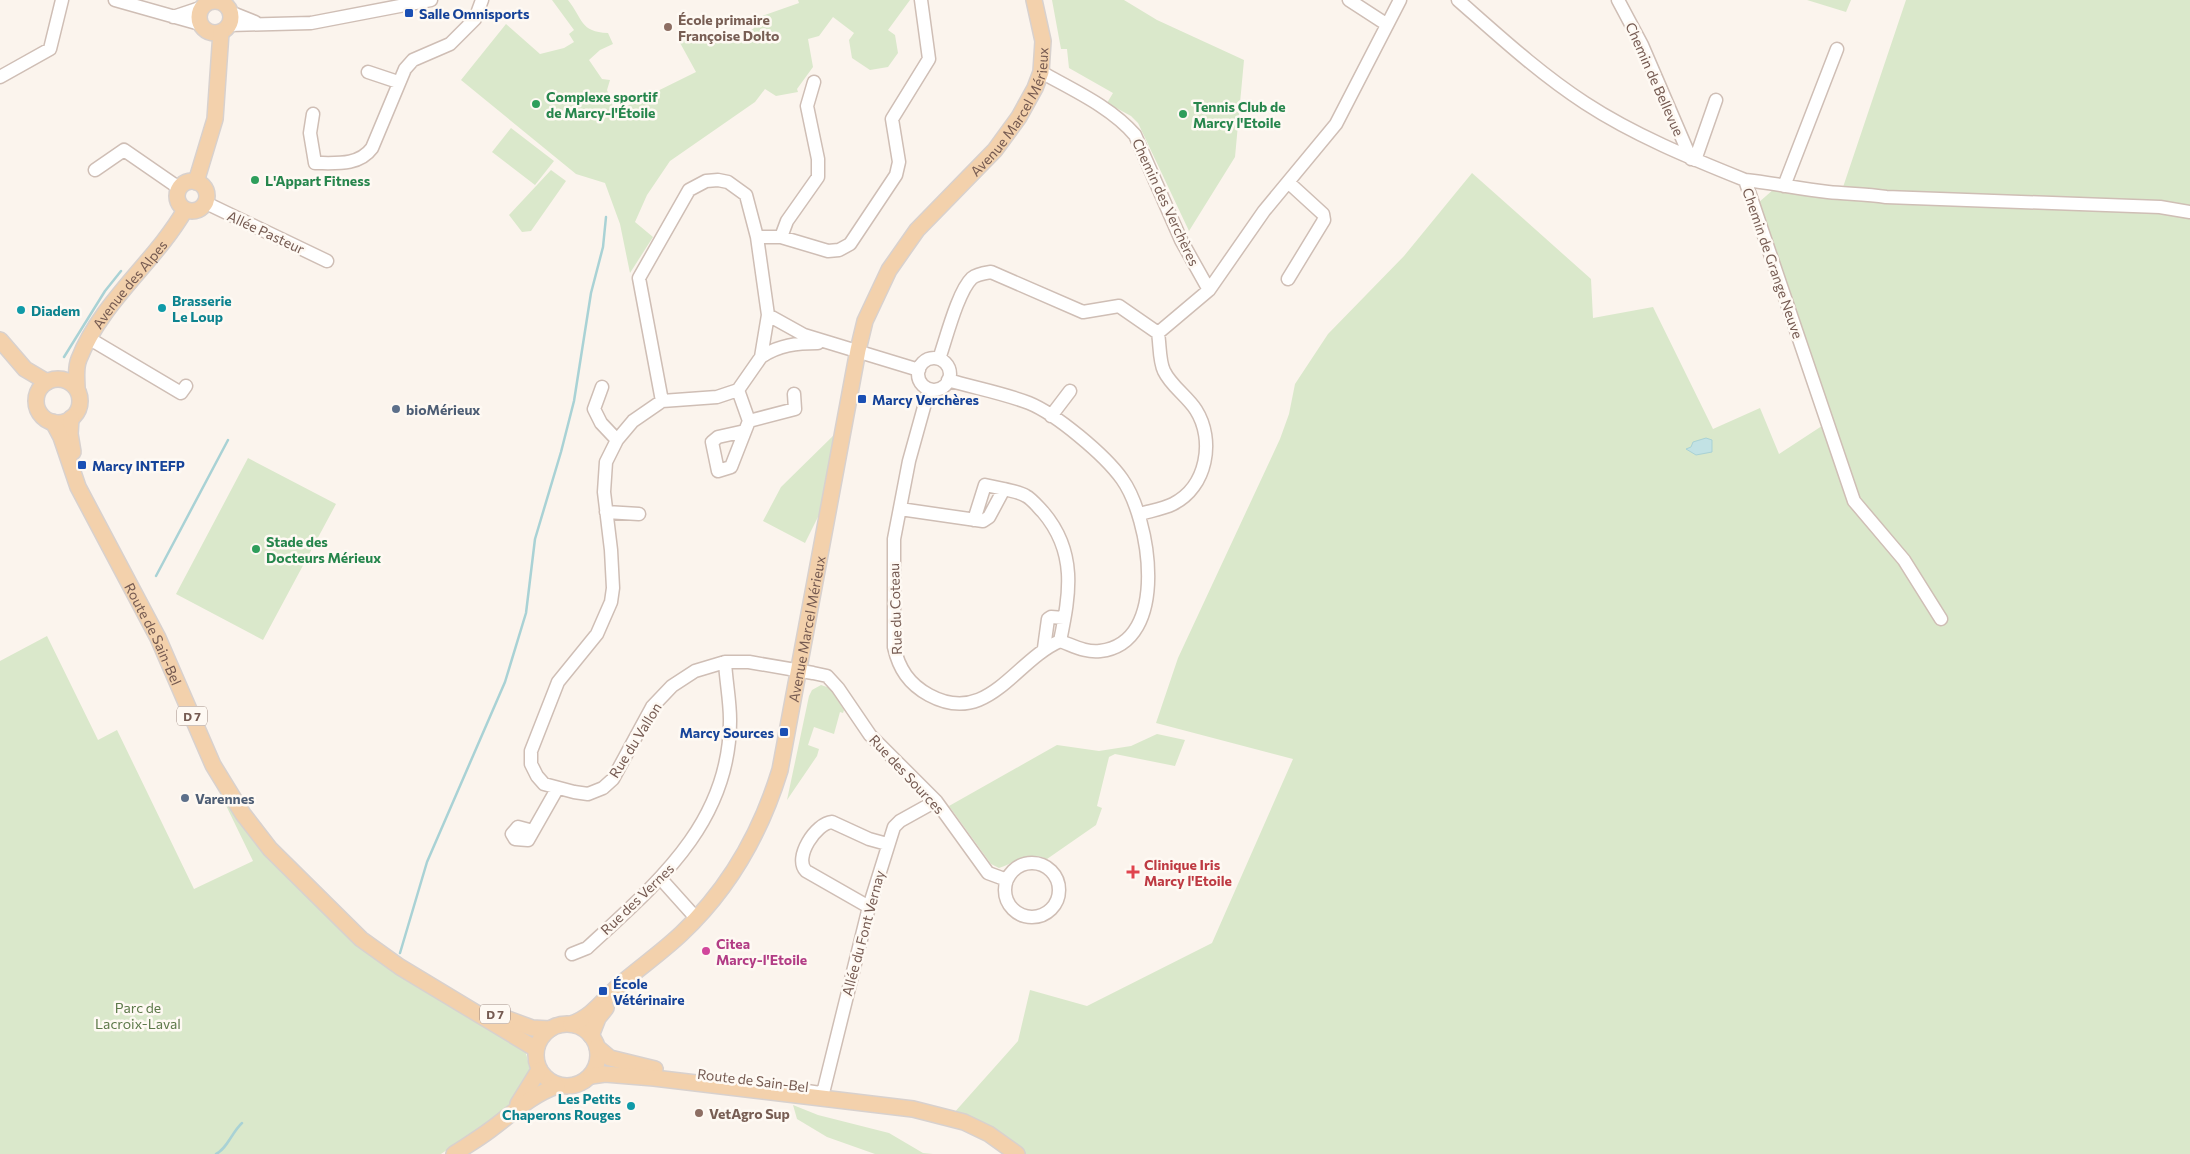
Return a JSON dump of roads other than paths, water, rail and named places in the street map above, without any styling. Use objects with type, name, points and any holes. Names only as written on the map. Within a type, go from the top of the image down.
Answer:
[{"type":"main road","name":"Avenue Marcel Mérieux","points":[[594,1041],[598,1018],[611,1002],[685,942],[730,892],[765,833],[788,773],[803,672],[862,352],[896,274],[954,201],[961,187],[995,150],[1019,116],[1041,72],[1043,41],[1034,0]]},
{"type":"main road","points":[[196,182],[215,119],[218,95],[219,52],[217,14]]},
{"type":"main road","points":[[196,182],[207,192],[206,203],[199,210],[185,210],[177,200],[179,188],[185,183],[196,182]]},
{"type":"main road","name":"Avenue des Alpes","points":[[54,380],[78,360],[128,282],[173,229],[185,210]]},
{"type":"main road","points":[[0,340],[25,368],[54,380],[68,381],[77,389],[80,405],[72,418],[63,422],[53,422],[40,412],[37,396],[0,349]]},
{"type":"main road","name":"Avenue des Alpes","points":[[77,389],[78,360]]},
{"type":"main road","points":[[37,396],[54,380]]},
{"type":"main road","name":"Route de Sain-Bel","points":[[72,418],[70,434],[78,467],[179,663],[221,759],[248,807],[284,862]]},
{"type":"main road","name":"Route de Sain-Bel","points":[[53,422],[61,437],[78,487],[158,638],[214,766],[244,814],[270,849],[343,923],[396,965],[442,990],[536,1049]]},
{"type":"main road","name":"Avenue Marcel Mérieux","points":[[571,1024],[584,1020],[604,998],[681,934],[723,889],[758,831],[767,808],[780,770],[803,672]]},
{"type":"main road","name":"Route de Sain-Bel","points":[[442,990],[532,1028],[550,1028]]},
{"type":"main road","points":[[454,1154],[539,1093],[558,1086],[572,1086],[582,1083],[591,1076],[598,1057],[594,1041],[578,1026],[571,1024],[550,1028],[544,1034],[536,1049],[536,1062],[539,1070],[550,1082],[558,1086]]},
{"type":"main road","name":"Route de Sain-Bel","points":[[594,1041],[610,1058],[642,1067],[824,1089],[964,1122],[989,1134],[1016,1154]]},
{"type":"main road","points":[[517,1107],[539,1070]]},
{"type":"main road","name":"Route de Sain-Bel","points":[[591,1076],[605,1074],[654,1078],[911,1109]]},
{"type":"street","points":[[0,77],[50,49],[62,0]]},
{"type":"street","points":[[115,0],[173,17],[217,14],[262,25],[312,23],[431,0]]},
{"type":"street","points":[[757,237],[781,237],[828,251],[845,248],[893,181],[899,162],[892,118],[930,59],[921,0]]},
{"type":"street","points":[[1349,0],[1386,24]]},
{"type":"street","points":[[1158,333],[1209,290],[1264,211],[1336,124],[1400,0]]},
{"type":"street","name":"Chemin de Grange Neuve","points":[[1458,0],[1537,68],[1585,103],[1639,134],[1693,160],[1745,180],[1854,501],[1904,560],[1941,619]]},
{"type":"street","name":"Chemin de Bellevue","points":[[1618,0],[1642,45],[1693,160]]},
{"type":"street","points":[[313,114],[310,133],[315,163],[356,161],[367,156],[372,148],[398,82],[413,60],[450,44],[475,19],[479,3]]},
{"type":"street","points":[[1780,185],[1837,49]]},
{"type":"street","points":[[368,72],[398,82]]},
{"type":"street","name":"Chemin des Verchères","points":[[1041,72],[1075,91],[1125,124],[1135,135],[1181,240],[1209,290]]},
{"type":"street","points":[[781,237],[787,221],[818,176],[818,159],[807,106],[814,82]]},
{"type":"street","points":[[1693,160],[1716,100]]},
{"type":"street","points":[[1780,185],[1800,130],[1800,118]]},
{"type":"street","points":[[95,170],[124,150],[179,188]]},
{"type":"street","points":[[761,357],[763,334],[768,315],[757,237],[746,195],[728,182],[718,180],[706,181],[689,190],[639,278],[662,401],[717,397],[738,390],[761,357],[772,349],[786,345],[831,343]]},
{"type":"street","points":[[1745,180],[1833,193],[1865,193],[1886,197],[2160,207],[2190,212]]},
{"type":"street","points":[[1288,182],[1323,214],[1324,220],[1288,279]]},
{"type":"street","name":"Allée Pasteur","points":[[206,203],[327,261]]},
{"type":"street","points":[[939,359],[950,324],[968,284],[973,277],[991,272],[1083,312],[1119,306],[1158,333],[1164,371],[1192,404],[1205,427],[1207,455],[1203,469],[1185,496],[1173,504],[1140,514]]},
{"type":"street","points":[[768,315],[804,335],[919,370]]},
{"type":"street","points":[[90,339],[181,393],[186,386]]},
{"type":"street","points":[[939,359],[949,368],[948,380],[939,389],[929,389],[920,382],[919,370],[926,360],[939,359]]},
{"type":"street","points":[[948,380],[1029,403],[1051,416],[1101,455],[1122,479],[1140,514],[1148,579],[1145,608],[1133,633],[1124,641],[1100,652],[1088,651],[1060,641],[1069,598],[1068,562],[1057,533],[1050,521],[1026,496],[984,485],[974,520]]},
{"type":"street","points":[[602,387],[594,409],[601,423],[616,440]]},
{"type":"street","name":"Rue du Coteau","points":[[929,389],[912,446],[900,509],[893,563],[894,647],[897,662],[907,678],[920,690],[936,699],[952,703],[969,703],[983,700],[1044,648],[1060,641]]},
{"type":"street","points":[[738,390],[747,426],[795,409],[794,394]]},
{"type":"street","points":[[1051,416],[1070,391]]},
{"type":"street","name":"Rue du Vallon","points":[[662,401],[633,421],[616,440],[606,462],[604,492],[613,588],[611,602],[597,634],[558,682],[531,751],[531,764],[537,776],[544,784],[557,789],[588,794],[603,788],[613,779],[652,707],[672,686],[694,671],[724,662],[749,662],[803,672]]},
{"type":"street","points":[[900,509],[983,521],[989,518],[1004,489]]},
{"type":"street","points":[[606,512],[639,514]]},
{"type":"street","points":[[1044,648],[1048,619],[1051,617],[1064,618]]},
{"type":"street","name":"Rue des Vernes","points":[[572,954],[587,948],[661,879],[699,830],[720,781],[728,749],[730,720],[724,662]]},
{"type":"street","name":"Rue des Sources","points":[[803,672],[827,676],[838,688],[870,735],[936,801],[988,873],[1007,880]]},
{"type":"street","points":[[533,831],[557,789]]},
{"type":"street","name":"Allée du Font Vernay","points":[[824,1089],[869,907],[887,844],[894,828],[900,821],[936,801]]},
{"type":"street","points":[[869,907],[806,871],[801,864],[802,855],[817,831],[826,823],[832,822],[869,839],[887,844]]},
{"type":"street","points":[[1026,864],[1042,865],[1057,880],[1058,900],[1046,914],[1034,918],[1025,917],[1018,914],[1007,901],[1005,893],[1007,880],[1018,867],[1026,864]]},
{"type":"street","points":[[661,879],[696,918]]},
{"type":"street","points":[[778,1092],[783,1088],[820,1093],[824,1089]]},
{"type":"water","points":[[1706,438],[1712,440],[1712,452],[1696,455],[1686,449],[1691,447],[1693,442]]},
{"type":"waterway","points":[[400,953],[427,862],[505,682],[526,613],[535,539],[574,401],[591,293],[603,247],[606,217]]},
{"type":"waterway","points":[[64,357],[105,291],[121,271]]},
{"type":"waterway","points":[[156,576],[228,440]]},
{"type":"waterway","points":[[216,1154],[220,1152],[242,1123]]},
{"type":"place","name":"Salle Omnisports","points":[[409,13]]},
{"type":"place","name":"École primaire Françoise Dolto","points":[[668,27]]},
{"type":"place","name":"Complexe sportif de Marcy-l'Étoile","points":[[536,104]]},
{"type":"place","name":"Tennis Club de Marcy l'Etoile","points":[[1183,114]]},
{"type":"place","name":"L'Appart Fitness","points":[[255,180]]},
{"type":"place","name":"Brasserie Le Loup","points":[[162,308]]},
{"type":"place","name":"Diadem","points":[[21,310]]},
{"type":"place","name":"Marcy Verchères","points":[[862,399]]},
{"type":"place","name":"bioMérieux","points":[[396,409]]},
{"type":"place","name":"Marcy INTEFP","points":[[82,465]]},
{"type":"place","name":"Stade des Docteurs Mérieux","points":[[256,549]]},
{"type":"place","name":"Marcy Sources","points":[[784,732]]},
{"type":"place","name":"Varennes","points":[[185,798]]},
{"type":"place","name":"Clinique Iris Marcy l'Etoile","points":[[1133,872]]},
{"type":"place","name":"Citea Marcy-l'Etoile","points":[[706,951]]},
{"type":"place","name":"École Vétérinaire","points":[[603,991]]},
{"type":"place","name":"Les Petits Chaperons Rouges","points":[[631,1106]]},
{"type":"place","name":"VetAgro Sup","points":[[699,1113]]},
{"type":"park label","name":"Parc de Lacroix-Laval","points":[[138,1016]]}]
